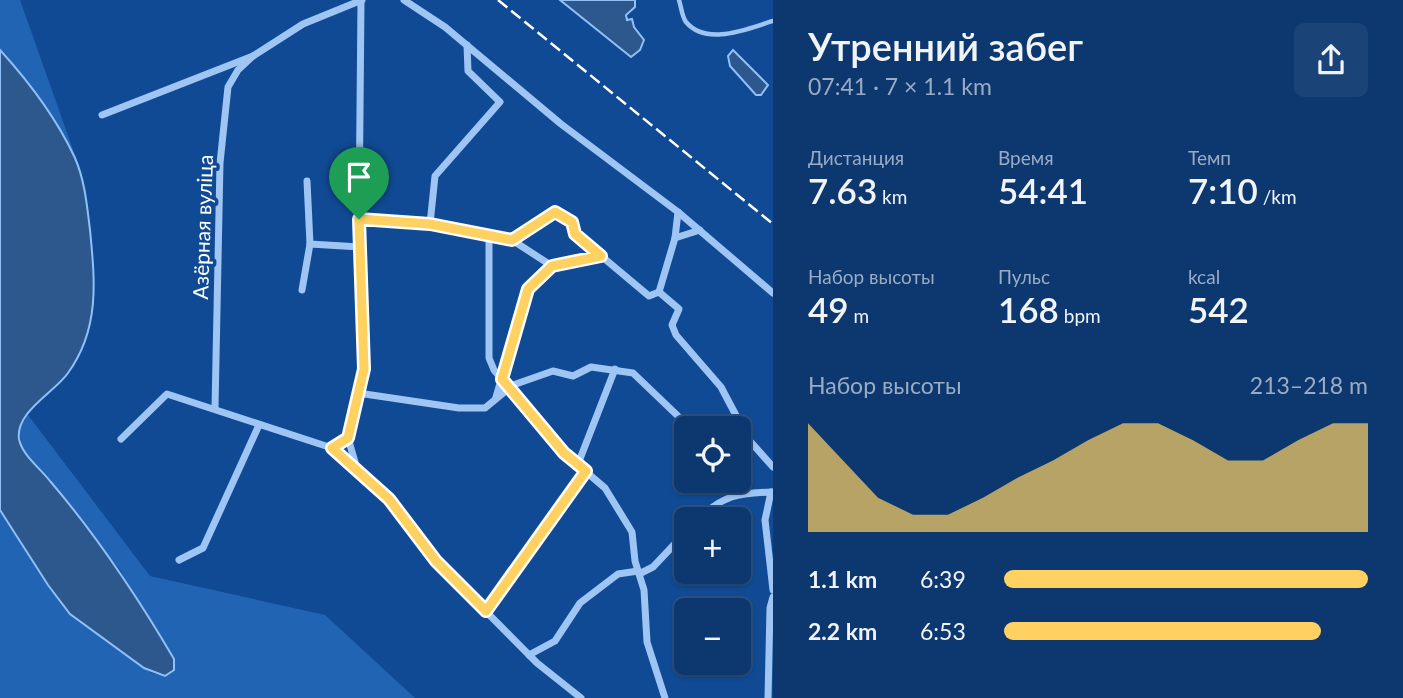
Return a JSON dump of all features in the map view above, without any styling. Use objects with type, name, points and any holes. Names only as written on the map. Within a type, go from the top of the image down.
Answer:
[{"type":"street","points":[[404,0],[467,45],[561,124],[678,212],[773,293]]},
{"type":"street","points":[[357,470],[348,438],[364,369],[359,219],[362,1]]},
{"type":"street","name":"Азёрная вуліца","points":[[215,408],[220,163],[228,86],[239,69],[253,56],[303,24],[362,1]]},
{"type":"street","points":[[430,224],[435,176],[500,102],[468,71],[467,45]]},
{"type":"street","name":"Азёрная вуліца","points":[[102,115],[253,56]]},
{"type":"street","points":[[302,290],[310,244],[307,181]]},
{"type":"street","points":[[512,240],[555,212],[572,222],[575,234],[649,296],[659,292]]},
{"type":"street","points":[[659,292],[675,238],[678,212]]},
{"type":"street","points":[[359,219],[430,224],[512,240],[552,266]]},
{"type":"street","points":[[675,238],[700,230]]},
{"type":"street","points":[[489,236],[489,358],[509,388],[564,453],[605,488],[632,532],[644,590],[647,642],[664,698]]},
{"type":"street","points":[[310,244],[360,247]]},
{"type":"street","points":[[496,398],[528,289],[552,266],[601,256]]},
{"type":"street","points":[[659,292],[679,309],[672,325],[676,335],[721,387],[736,416]]},
{"type":"street","points":[[358,393],[459,408],[485,408],[509,388],[553,371],[573,376],[591,367],[633,373],[678,416]]},
{"type":"street","points":[[578,464],[615,369]]},
{"type":"street","points":[[121,439],[167,394],[332,448],[389,499],[436,561],[529,654],[581,698]]},
{"type":"street","points":[[179,560],[203,548],[259,425]]},
{"type":"street","points":[[332,448],[348,438]]},
{"type":"street","points":[[751,442],[773,467]]},
{"type":"street","points":[[486,611],[586,471]]},
{"type":"street","points":[[710,507],[715,502],[743,493],[772,492],[765,520],[773,590]]},
{"type":"street","points":[[529,654],[555,641],[580,603],[618,574],[639,572],[653,567],[674,545]]},
{"type":"street","points":[[768,698],[773,597]]},
{"type":"lane","points":[[679,0],[686,21],[701,32],[726,34],[773,21]]},
{"type":"shaded area","points":[[0,0],[20,0],[77,161],[55,119],[0,50]]},
{"type":"shaded area","points":[[560,0],[635,0],[635,7],[626,15],[627,20],[632,19],[634,27],[644,40],[640,50],[631,57]]},
{"type":"shaded area","points":[[0,50],[42,101],[75,158],[85,194],[94,286],[90,322],[78,356],[62,380],[29,411],[19,429],[19,439],[27,456],[68,502],[101,545],[160,636],[174,659],[174,670],[165,676],[144,668],[70,614],[0,510]]},
{"type":"shaded area","points":[[733,50],[768,85],[761,95],[756,95],[730,66],[728,56]]},
{"type":"shaded area","points":[[28,415],[150,576],[325,615],[415,698],[0,698],[0,510],[70,614],[152,673],[165,676],[174,670],[174,659],[120,570],[22,448],[19,430]]},
{"type":"railway","points":[[498,0],[773,224]]},
{"type":"route","points":[[555,212],[572,222],[575,234],[601,256],[552,266],[528,289],[502,379],[541,428],[564,453],[586,471],[486,611],[436,561],[389,499],[332,448],[348,438],[364,369],[359,219],[430,224],[512,240],[555,212]]}]
